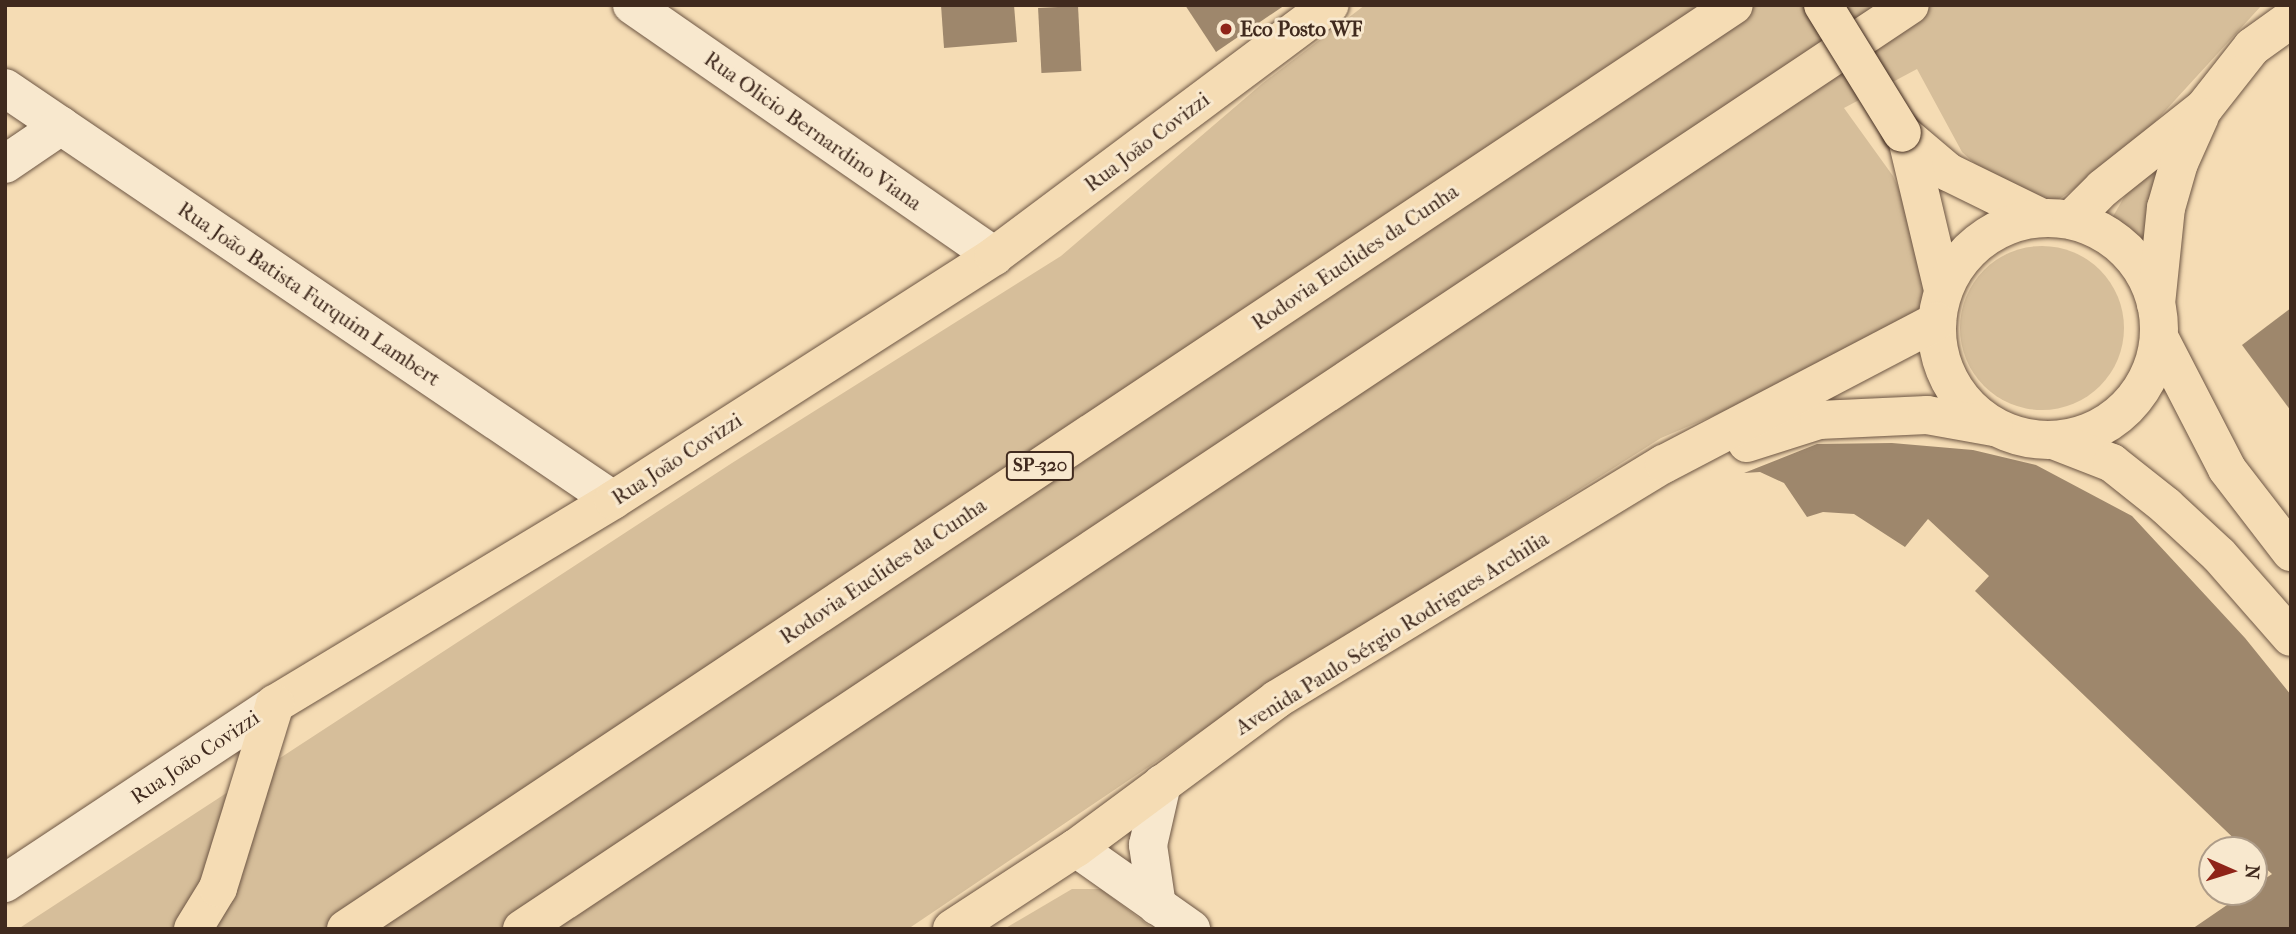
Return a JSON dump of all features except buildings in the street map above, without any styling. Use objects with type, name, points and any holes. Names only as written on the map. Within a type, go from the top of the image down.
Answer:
[{"type":"main road","name":"Rua João Covizzi","points":[[275,704],[612,500],[994,256],[1329,5]]},
{"type":"main road","name":"Rodovia Euclides da Cunha","points":[[346,929],[1734,5]]},
{"type":"main road","points":[[1823,5],[1905,138],[1940,306],[1939,353],[1950,383],[1969,408],[1995,427],[2024,438],[2056,441],[2112,463],[2166,506],[2219,555],[2291,637]]},
{"type":"main road","points":[[522,929],[1910,5]]},
{"type":"main road","points":[[1940,306],[1958,262],[1981,240],[2008,224],[2055,219],[2103,188],[2204,108],[2252,47],[2291,19]]},
{"type":"main road","points":[[2056,441],[2087,434],[2115,418],[2129,404],[2152,368],[2166,208],[2179,163],[2204,108]]},
{"type":"main road","points":[[1905,138],[1948,172],[2055,219],[2101,230],[2126,250],[2145,275],[2157,321],[2227,469],[2291,552]]},
{"type":"main road","name":"Avenida Paulo Sérgio Rodrigues Archilia","points":[[952,929],[1076,848],[1277,699],[1664,464],[1940,306]]},
{"type":"main road","name":"Avenida Paulo Sérgio Rodrigues Archilia","points":[[1664,464],[1727,450],[1819,420],[1927,415],[1995,427]]},
{"type":"main road","points":[[193,929],[218,888],[275,704]]},
{"type":"street","name":"Rua Olicio Bernardino Viana","points":[[632,5],[994,256]]},
{"type":"street","name":"Rua João Batista Furquim Lambert","points":[[5,88],[612,500]]},
{"type":"street","points":[[5,164],[61,127]]},
{"type":"street","name":"Rua João Covizzi","points":[[5,883],[275,704]]},
{"type":"street","points":[[1157,906],[1148,845],[1162,784]]},
{"type":"street","points":[[1076,848],[1191,929]]},
{"type":"shaded area","points":[[1365,5],[2262,5],[2122,158],[2059,199],[2032,203],[2004,190],[1962,152],[1917,69],[1844,108],[1893,176],[1915,225],[1927,291],[1917,320],[1879,345],[1661,438],[1258,693],[908,929],[18,929],[732,463],[1061,256],[1263,83]]},
{"type":"shaded area","points":[[2166,161],[2155,214],[2139,249],[2108,225],[2130,187]]},
{"type":"shaded area","points":[[2042,246],[2073,252],[2100,270],[2118,297],[2124,328],[2118,359],[2100,386],[2073,404],[2042,410],[2011,404],[1984,386],[1966,359],[1960,328],[1966,297],[1984,270],[2011,252]]},
{"type":"shaded area","points":[[1072,889],[1101,889],[1153,929],[1004,929]]},
{"type":"place","name":"Eco Posto WF","points":[[1226,29]]}]
